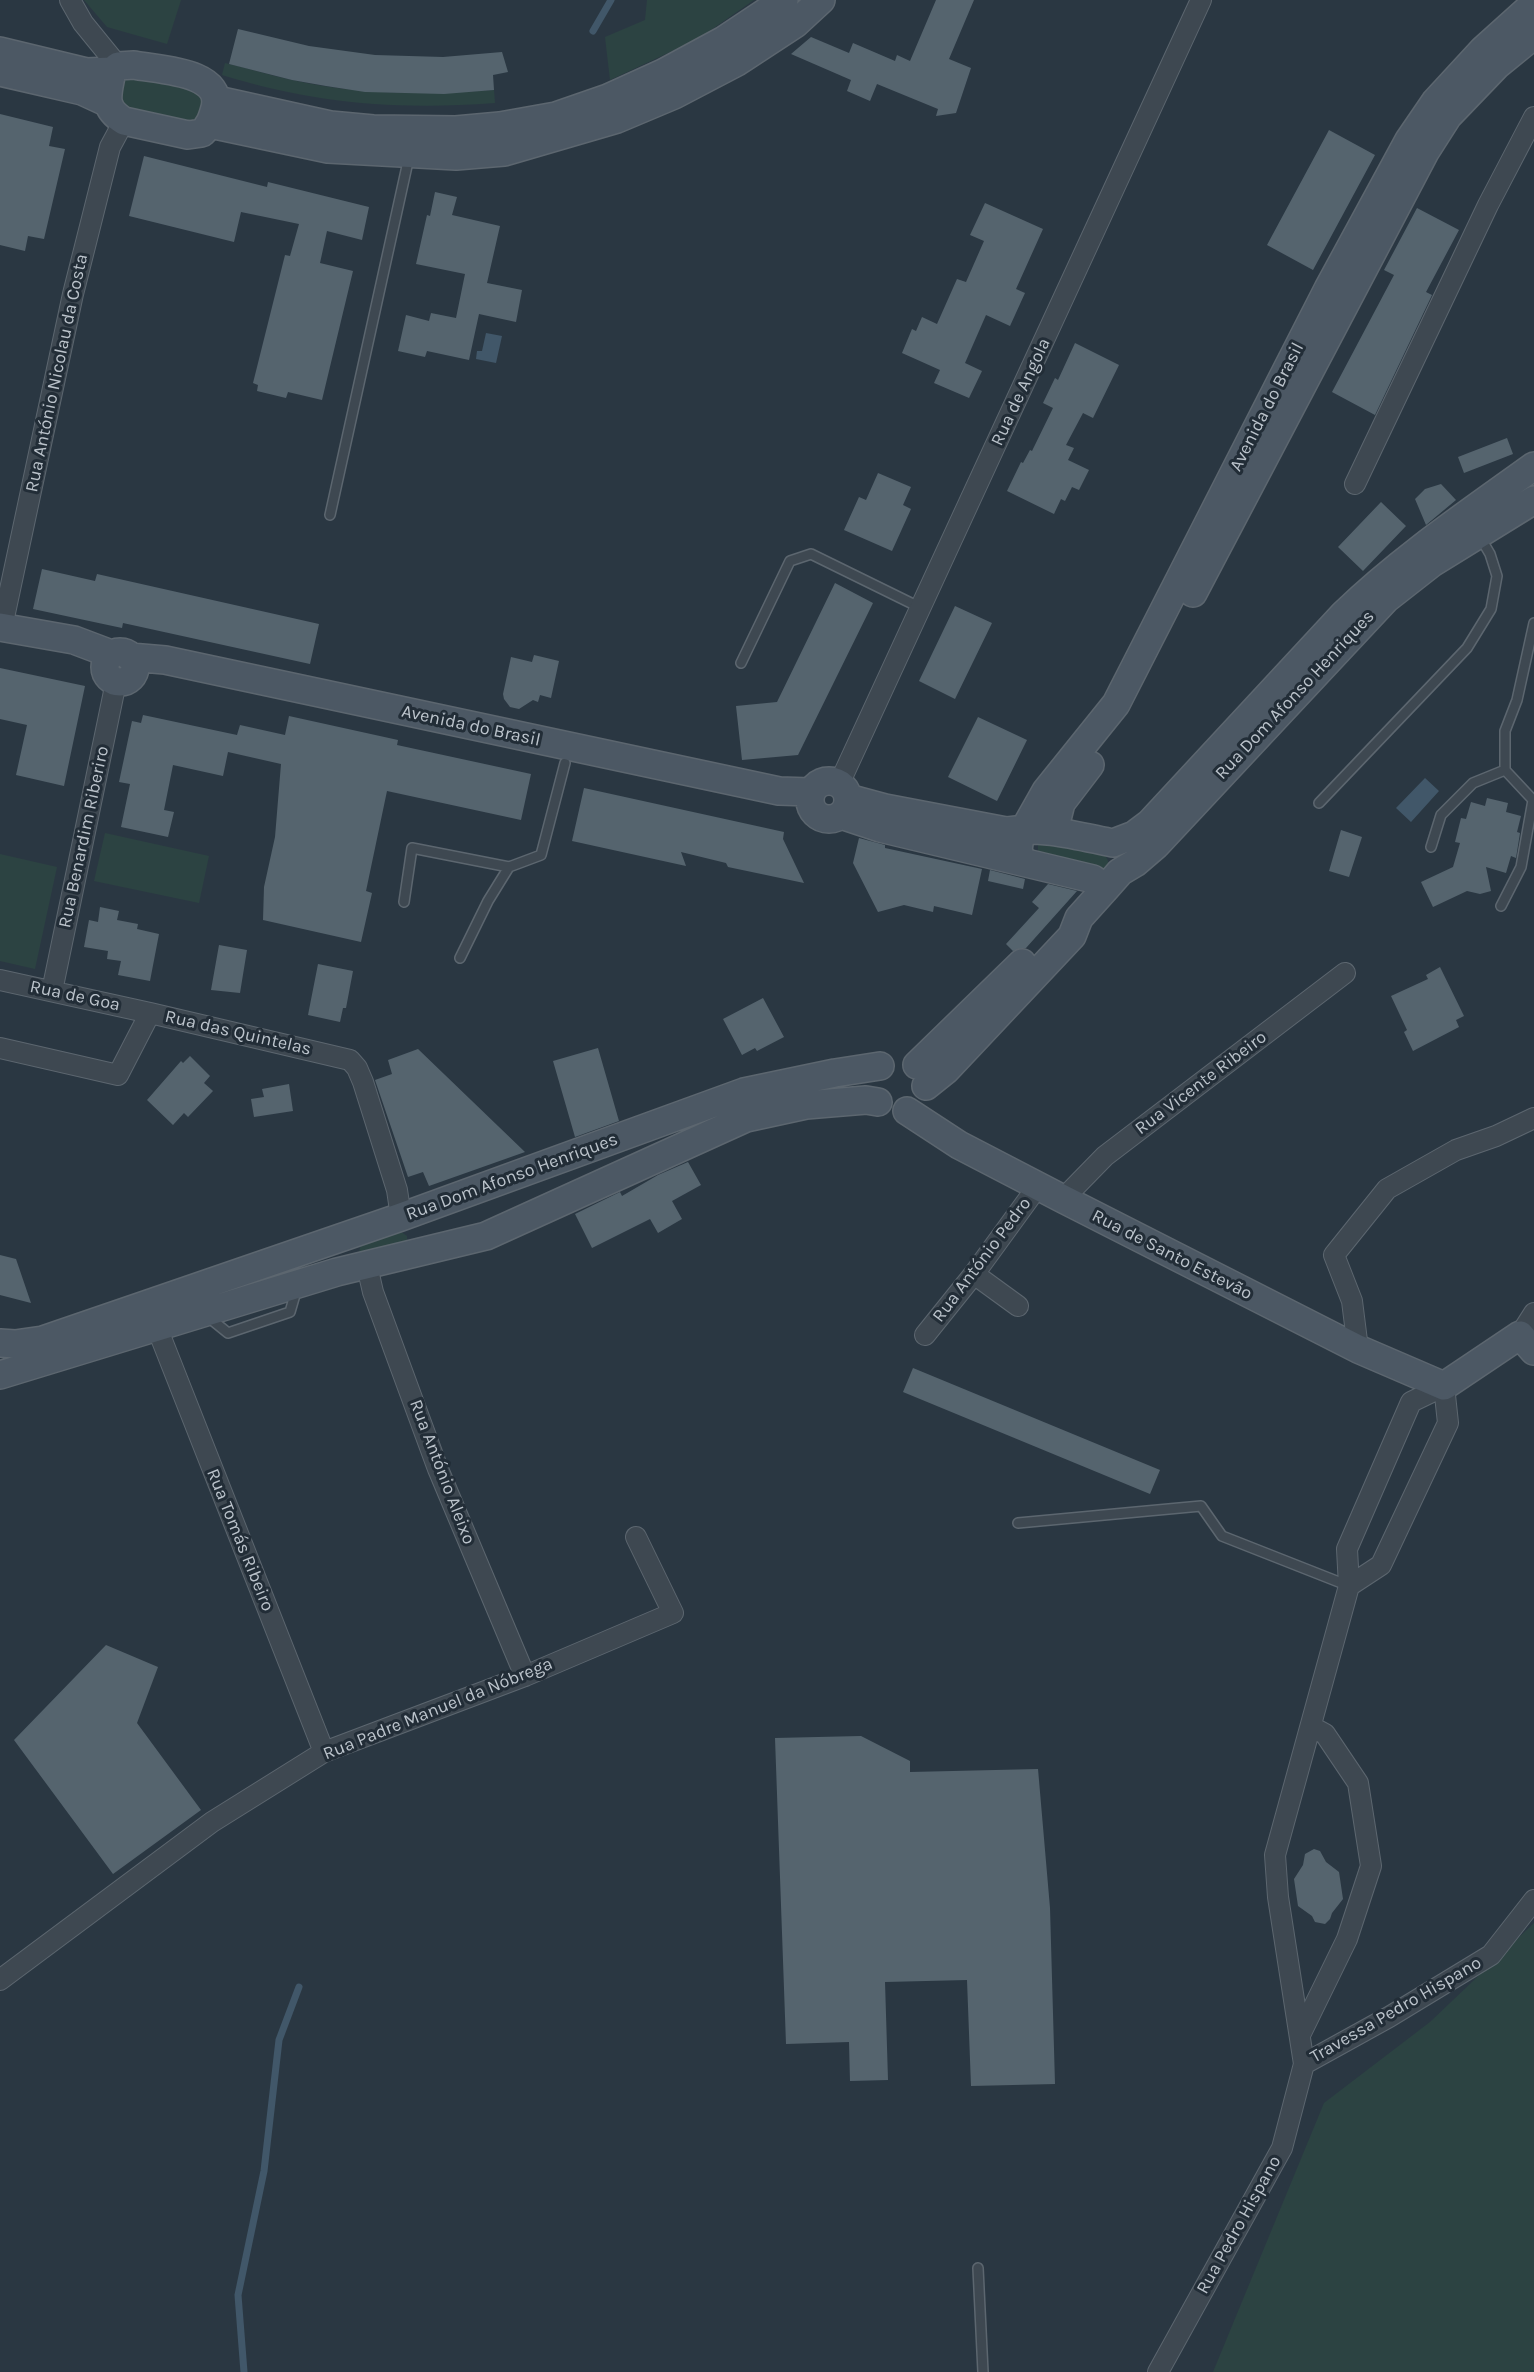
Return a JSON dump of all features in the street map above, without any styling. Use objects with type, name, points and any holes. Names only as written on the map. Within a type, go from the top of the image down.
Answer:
[{"type":"street","points":[[70,0],[83,23],[115,68],[116,112]]},
{"type":"street","points":[[214,112],[374,129],[456,130],[500,126],[556,116],[608,98],[724,40],[784,0]]},
{"type":"street","points":[[214,112],[328,149],[456,156],[504,152],[617,119],[674,95],[737,62],[795,24],[821,0]]},
{"type":"street","name":"Rua de Angola","points":[[843,799],[921,608],[1201,0]]},
{"type":"street","name":"Avenida do Brasil","points":[[1022,861],[1018,843],[1026,828],[1046,791],[1116,704],[1328,289],[1409,140],[1435,102],[1483,50],[1534,4]]},
{"type":"street","name":"Avenida do Brasil","points":[[1054,831],[1061,803],[1128,714],[1169,639],[1425,152],[1448,116],[1497,65],[1534,35]]},
{"type":"street","points":[[0,51],[87,72],[134,65],[199,77],[210,84],[214,112],[202,133],[189,135],[116,112],[82,92],[0,72]]},
{"type":"street","name":"Rua António Nicolau da Costa","points":[[1,632],[73,294],[110,147],[116,112]]},
{"type":"street","points":[[1355,484],[1488,205],[1534,117]]},
{"type":"street","name":"Rua Dom Afonso Henriques","points":[[1113,843],[1134,835],[1150,823],[1344,614],[1378,581],[1421,547],[1534,466]]},
{"type":"street","name":"Rua Dom Afonso Henriques","points":[[0,1343],[15,1344],[43,1340],[152,1316],[202,1313],[337,1272],[486,1236],[746,1118],[806,1105],[866,1100],[878,1102],[891,1111],[907,1111],[921,1101],[921,1076],[936,1048],[1061,924],[1079,918],[1113,880],[1156,845],[1386,599],[1432,563],[1534,500]]},
{"type":"street","name":"Avenida do Brasil","points":[[1,632],[74,640],[119,667],[776,809],[812,800]]},
{"type":"street","name":"Avenida do Brasil","points":[[119,667],[165,660],[779,791],[812,800]]},
{"type":"street","name":"Rua Benardim Riberiro","points":[[52,991],[119,667]]},
{"type":"street","name":"Avenida do Brasil","points":[[843,799],[1006,831],[1026,828],[1054,831],[1113,843]]},
{"type":"street","name":"Avenida do Brasil","points":[[812,800],[816,814],[829,819],[843,799]]},
{"type":"street","name":"Avenida do Brasil","points":[[843,799],[880,828],[1093,879],[1113,880]]},
{"type":"street","points":[[1113,843],[1120,856],[1113,880]]},
{"type":"street","name":"Rua Vicente Ribeiro","points":[[1063,1199],[1105,1156],[1345,973]]},
{"type":"street","name":"Rua de Goa","points":[[0,980],[150,1013]]},
{"type":"street","name":"Rua das Quintelas","points":[[0,1048],[118,1075],[150,1013],[350,1060],[357,1068],[363,1082],[407,1215]]},
{"type":"street","name":"Rua Dom Afonso Henriques","points":[[0,1375],[152,1316],[331,1241],[744,1092],[880,1066],[894,1059],[910,1061],[921,1076]]},
{"type":"street","points":[[878,1102],[874,1095],[873,1080],[880,1066]]},
{"type":"street","name":"Rua de Santo Estevão","points":[[907,1111],[959,1145],[1063,1199],[1358,1349],[1444,1386]]},
{"type":"street","points":[[1358,1349],[1352,1301],[1334,1255],[1387,1189],[1456,1150],[1496,1136],[1534,1118]]},
{"type":"street","name":"Rua António Pedro","points":[[925,1335],[974,1274],[1038,1186]]},
{"type":"street","points":[[407,1215],[422,1221],[428,1230],[425,1251]]},
{"type":"street","points":[[331,1241],[327,1256],[329,1263],[337,1272]]},
{"type":"street","name":"Rua António Aleixo","points":[[367,1266],[373,1292],[438,1468],[525,1676]]},
{"type":"street","points":[[974,1274],[1018,1306]]},
{"type":"street","name":"Rua Tomás Ribeiro","points":[[152,1316],[324,1752]]},
{"type":"street","points":[[1349,1586],[1381,1565],[1448,1423],[1444,1386],[1529,1333]]},
{"type":"street","name":"Rua Pedro Hispano","points":[[1158,2372],[1282,2148],[1304,2064],[1278,1897],[1275,1855],[1349,1586],[1347,1549],[1411,1402],[1444,1386]]},
{"type":"street","name":"Rua Padre Manuel da Nóbrega","points":[[0,1980],[212,1822],[324,1752],[525,1676],[673,1613],[636,1537]]},
{"type":"street","points":[[1300,2036],[1347,1939],[1371,1866],[1358,1783],[1325,1734],[1312,1727]]},
{"type":"street","name":"Travessa Pedro Hispano","points":[[1304,2064],[1389,2017],[1491,1955],[1534,1900]]},
{"type":"lane","points":[[330,515],[410,155]]},
{"type":"lane","points":[[1319,803],[1467,648],[1491,609],[1497,576],[1491,554],[1478,535]]},
{"type":"lane","points":[[741,663],[790,561],[811,554],[921,608]]},
{"type":"lane","points":[[1501,906],[1521,867],[1533,800],[1505,770],[1505,731],[1517,700],[1534,623]]},
{"type":"lane","points":[[404,902],[412,848],[509,867],[541,855],[565,763]]},
{"type":"lane","points":[[1431,847],[1441,815],[1473,783],[1505,770]]},
{"type":"lane","points":[[460,958],[488,901],[509,867]]},
{"type":"lane","points":[[1018,1523],[1201,1506],[1222,1536],[1349,1586]]},
{"type":"lane","points":[[978,2268],[983,2372]]},
{"type":"green space","points":[[84,0],[181,0],[167,44],[107,27]]},
{"type":"green space","points":[[647,0],[754,0],[698,39],[610,80],[605,37],[645,20]]},
{"type":"green space","points":[[225,63],[292,80],[342,89],[418,93],[494,90],[495,103],[424,106],[357,103],[290,93],[222,75]]},
{"type":"green space","points":[[127,77],[193,89],[204,99],[197,122],[188,123],[124,109],[120,104],[122,82]]},
{"type":"green space","points":[[105,833],[209,856],[199,903],[94,881]]},
{"type":"green space","points":[[1044,840],[1104,854],[1108,864],[1100,872],[1038,855],[1038,843]]},
{"type":"green space","points":[[0,854],[57,867],[35,969],[0,961]]},
{"type":"green space","points":[[397,1229],[407,1236],[407,1245],[360,1254],[361,1244]]},
{"type":"green space","points":[[1534,1923],[1534,2372],[1213,2372],[1324,2103],[1430,2022]]},
{"type":"water","points":[[486,333],[502,336],[496,363],[476,359],[477,351],[482,351]]},
{"type":"water","points":[[1425,778],[1439,791],[1411,822],[1396,808]]},
{"type":"building","points":[[936,0],[974,0],[949,59],[971,68],[956,113],[936,116],[938,109],[877,84],[870,101],[847,91],[851,80],[791,54],[811,37],[849,53],[853,43],[895,61],[897,55],[910,61]]},
{"type":"building","points":[[238,29],[309,46],[375,55],[443,57],[502,52],[508,72],[493,75],[494,90],[444,94],[365,92],[326,86],[229,64]]},
{"type":"building","points":[[0,114],[53,127],[49,146],[65,149],[44,239],[28,236],[25,251],[0,245]]},
{"type":"building","points":[[1329,130],[1375,155],[1313,270],[1267,245]]},
{"type":"building","points":[[144,156],[267,187],[268,182],[369,207],[362,240],[327,231],[320,263],[353,271],[322,400],[288,392],[286,398],[257,391],[258,385],[253,383],[285,255],[290,256],[299,224],[241,212],[234,242],[129,216]]},
{"type":"building","points":[[435,192],[457,197],[452,215],[500,226],[487,283],[522,290],[516,322],[479,314],[469,360],[427,351],[425,357],[398,351],[406,315],[429,321],[431,313],[456,318],[465,274],[416,264],[427,215],[430,216]]},
{"type":"building","points":[[985,203],[1043,229],[1016,289],[1025,293],[1010,326],[986,315],[965,363],[982,371],[969,398],[934,383],[940,370],[902,353],[912,329],[916,331],[922,317],[937,324],[957,279],[966,282],[984,241],[970,235]]},
{"type":"building","points":[[1417,208],[1459,230],[1426,292],[1432,295],[1375,415],[1332,392],[1394,275],[1384,270]]},
{"type":"building","points":[[1075,343],[1119,365],[1093,418],[1083,413],[1066,445],[1074,448],[1068,460],[1089,470],[1079,490],[1072,487],[1065,501],[1061,499],[1054,514],[1007,491],[1021,462],[1023,463],[1030,450],[1032,451],[1053,408],[1043,403],[1055,378],[1058,380]]},
{"type":"building","points":[[1507,438],[1513,454],[1464,473],[1458,457]]},
{"type":"building","points":[[878,473],[911,487],[903,505],[911,509],[892,551],[844,530],[859,497],[866,500]]},
{"type":"building","points":[[1441,484],[1456,500],[1426,525],[1415,499],[1425,489]]},
{"type":"building","points":[[1381,502],[1406,526],[1363,571],[1338,547]]},
{"type":"building","points":[[42,569],[95,581],[97,574],[319,624],[310,664],[123,623],[122,628],[33,609]]},
{"type":"building","points":[[835,583],[873,603],[798,755],[742,760],[736,706],[777,702]]},
{"type":"building","points":[[955,606],[992,623],[955,699],[919,681]]},
{"type":"building","points":[[534,655],[559,661],[551,698],[540,695],[538,702],[533,700],[519,709],[510,707],[503,694],[511,657],[532,662]]},
{"type":"building","points":[[0,668],[85,686],[64,786],[16,775],[27,725],[0,719]]},
{"type":"building","points":[[143,715],[237,735],[240,725],[285,735],[289,716],[398,740],[397,745],[531,774],[521,820],[387,791],[366,891],[372,893],[361,942],[263,920],[264,887],[275,837],[281,764],[228,752],[223,776],[173,765],[164,810],[174,812],[168,837],[121,827],[130,784],[119,782],[132,721],[141,723]]},
{"type":"building","points":[[978,717],[1027,740],[997,801],[948,777]]},
{"type":"building","points":[[584,788],[784,832],[783,839],[804,883],[728,867],[726,863],[681,852],[686,866],[572,841]]},
{"type":"building","points":[[1487,798],[1508,803],[1506,812],[1521,816],[1517,832],[1520,833],[1516,858],[1511,856],[1506,873],[1486,867],[1491,891],[1480,894],[1467,891],[1433,907],[1421,882],[1453,867],[1460,843],[1455,842],[1461,818],[1466,819],[1471,802],[1485,806]]},
{"type":"building","points":[[1341,830],[1362,837],[1349,877],[1329,871]]},
{"type":"building","points":[[859,838],[885,845],[885,848],[982,869],[972,915],[934,906],[933,912],[904,905],[878,912],[853,863]]},
{"type":"building","points":[[990,870],[1025,879],[1023,889],[988,881]]},
{"type":"building","points":[[1048,884],[1077,891],[1026,948],[1013,951],[1006,944],[1039,908],[1032,902]]},
{"type":"building","points":[[100,907],[119,911],[117,920],[138,924],[137,929],[159,934],[150,981],[118,975],[121,961],[107,959],[108,951],[84,947],[89,920],[98,922]]},
{"type":"building","points":[[219,945],[247,950],[240,993],[211,990]]},
{"type":"building","points":[[318,964],[353,971],[346,1008],[343,1008],[340,1022],[308,1015]]},
{"type":"building","points":[[1440,967],[1464,1016],[1456,1020],[1459,1027],[1413,1051],[1404,1032],[1407,1030],[1391,996],[1428,979],[1426,975]]},
{"type":"building","points":[[763,998],[784,1037],[757,1051],[755,1048],[742,1055],[723,1019]]},
{"type":"building","points":[[598,1048],[619,1121],[575,1137],[553,1061]]},
{"type":"building","points":[[418,1049],[525,1152],[429,1186],[423,1172],[408,1177],[375,1080],[392,1074],[388,1060]]},
{"type":"building","points":[[190,1056],[210,1076],[204,1083],[213,1091],[188,1117],[184,1113],[173,1125],[147,1100],[181,1061],[183,1063]]},
{"type":"building","points":[[289,1084],[293,1111],[254,1117],[251,1099],[264,1097],[262,1089]]},
{"type":"building","points":[[688,1162],[701,1185],[672,1201],[682,1219],[658,1233],[650,1219],[592,1248],[575,1214],[620,1192],[622,1196],[658,1175]]},
{"type":"building","points":[[0,1255],[16,1259],[31,1303],[0,1295]]},
{"type":"building","points":[[913,1368],[1160,1470],[1150,1494],[903,1392]]},
{"type":"building","points":[[106,1645],[158,1667],[137,1723],[201,1810],[113,1874],[14,1740]]},
{"type":"building","points":[[861,1736],[910,1761],[910,1772],[1038,1769],[1050,1908],[1055,2084],[971,2086],[967,1980],[885,1982],[888,2080],[850,2081],[849,2042],[786,2044],[775,1738]]},
{"type":"building","points":[[1314,1849],[1320,1851],[1326,1862],[1339,1872],[1343,1899],[1325,1924],[1315,1922],[1312,1916],[1298,1906],[1294,1879],[1303,1865],[1305,1854]]},
{"type":"waterway","points":[[593,31],[611,0]]},
{"type":"waterway","points":[[244,2372],[238,2295],[264,2171],[279,2040],[299,1987]]}]
